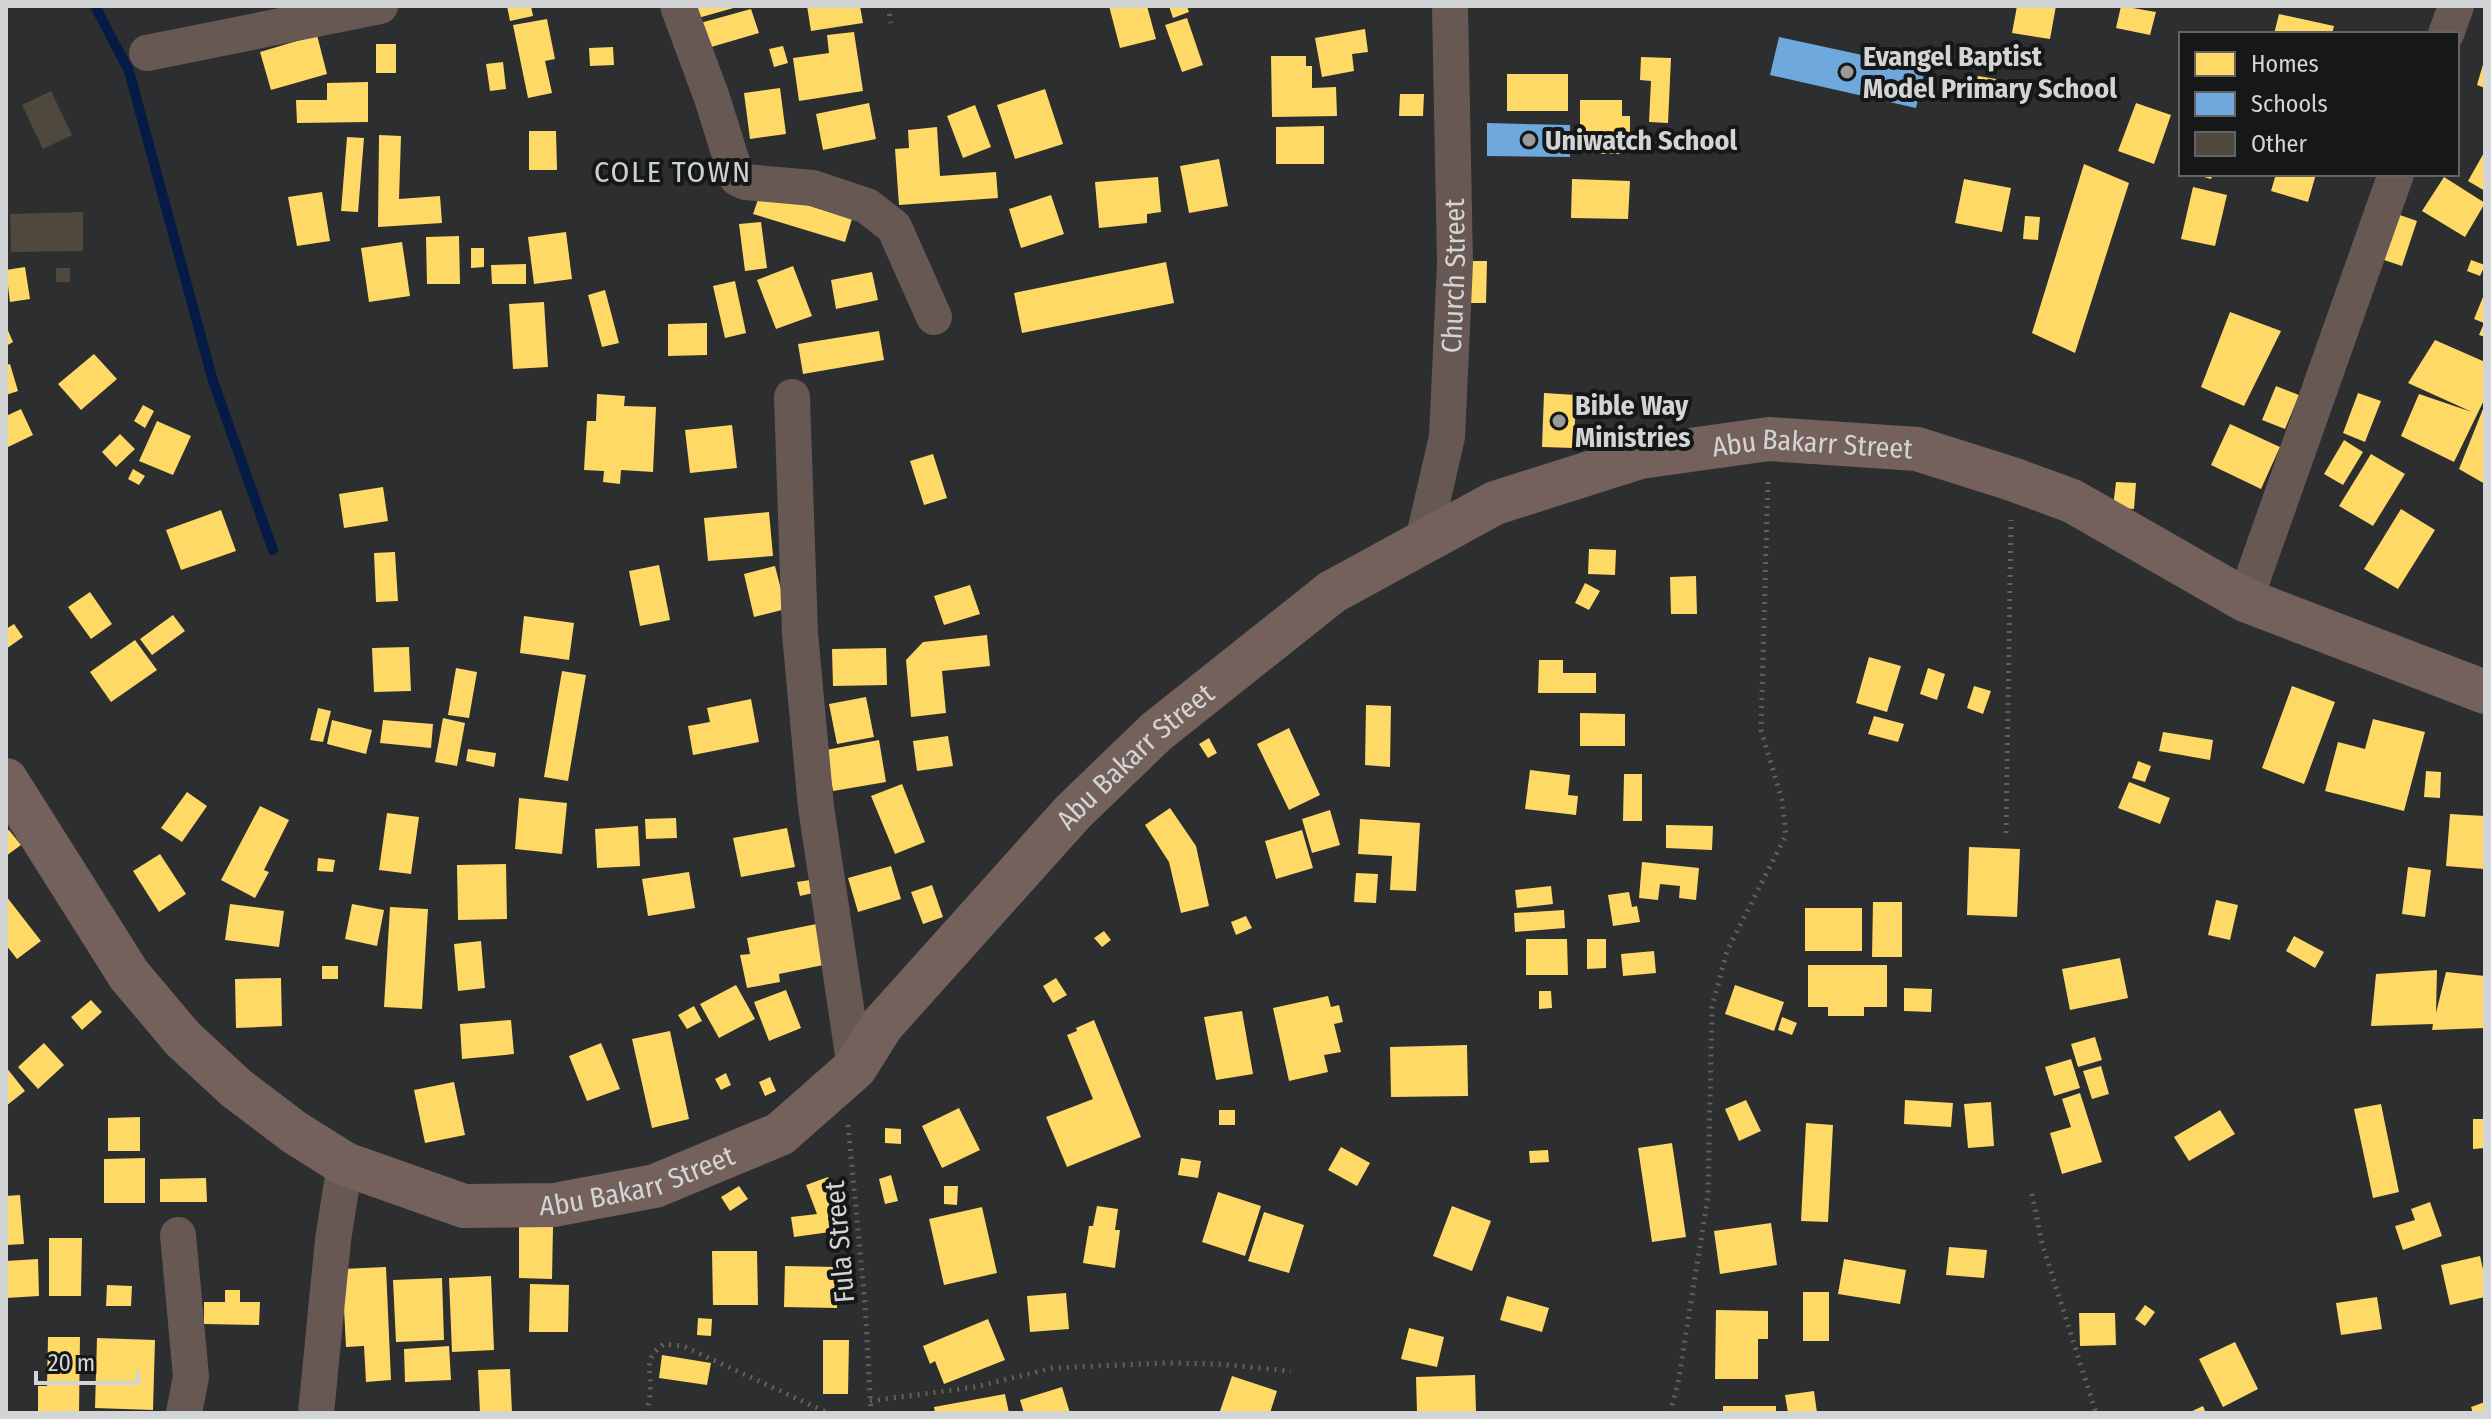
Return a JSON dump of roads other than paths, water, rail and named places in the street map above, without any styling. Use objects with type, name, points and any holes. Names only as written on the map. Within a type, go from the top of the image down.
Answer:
[{"type":"street","points":[[147,53],[380,6]]},
{"type":"street","points":[[678,6],[737,178],[745,182],[813,188],[867,206],[894,227],[934,317]]},
{"type":"street","name":"Church Street","points":[[1423,541],[1447,437],[1455,263],[1450,6]]},
{"type":"street","points":[[2447,32],[2456,6]]},
{"type":"street","points":[[2245,600],[2395,176]]},
{"type":"street","points":[[792,397],[800,634],[816,807],[855,1068]]},
{"type":"street","name":"Abu Bakarr Street","points":[[6,780],[129,975],[183,1039],[236,1088],[294,1132],[345,1164],[464,1206],[554,1205],[655,1186],[780,1134],[855,1068],[882,1025],[1073,812],[1156,732],[1332,592],[1495,503],[1640,457],[1769,439],[1917,449],[2072,501],[2245,600],[2485,692]]},
{"type":"street","points":[[316,1413],[333,1240],[345,1164]]},
{"type":"street","points":[[178,1235],[191,1377],[184,1413]]},
{"type":"waterway","points":[[95,6],[129,71],[213,381],[273,550]]},
{"type":"place","name":"Evangel Baptist Model Primary School","points":[[1847,72]]},
{"type":"place","name":"Uniwatch School","points":[[1529,140]]},
{"type":"place","name":"Bible Way Ministries","points":[[1559,421]]},
{"type":"district","name":"COLE TOWN","points":[[673,172]]}]
